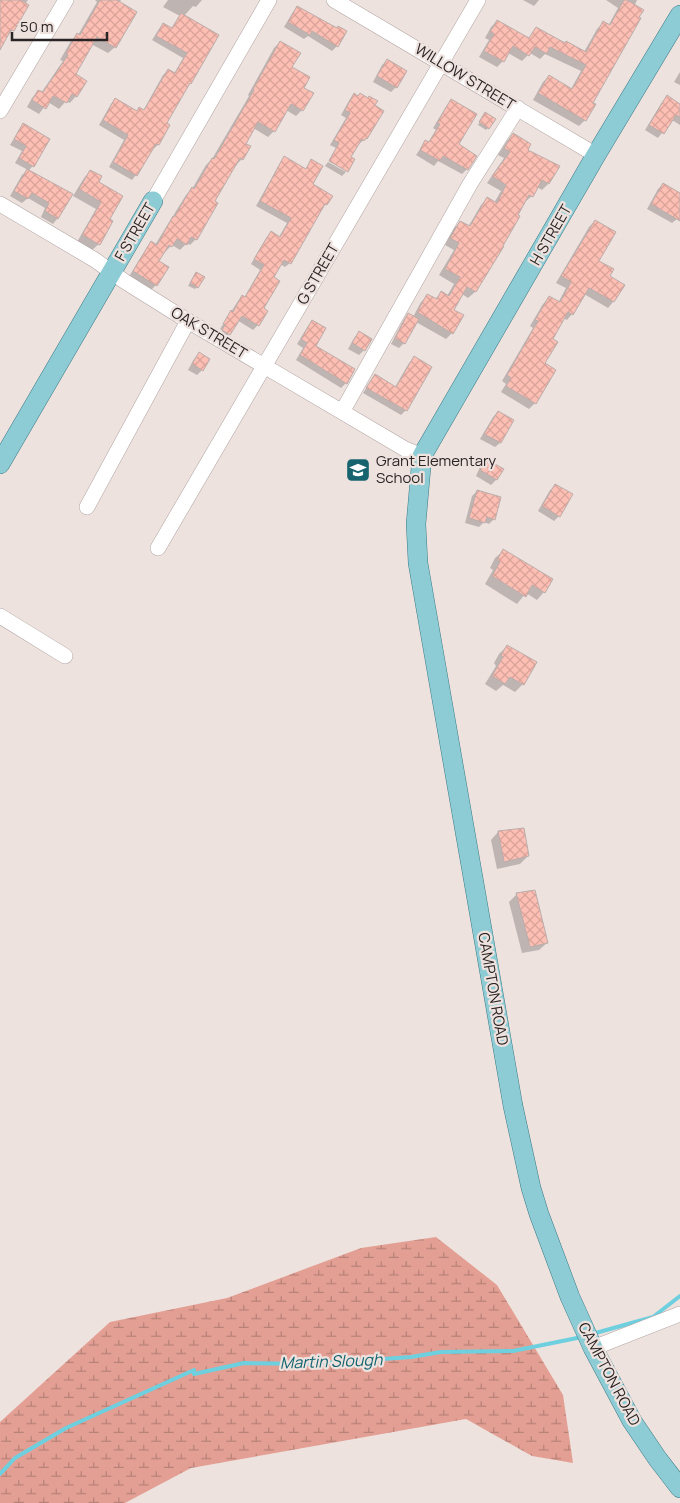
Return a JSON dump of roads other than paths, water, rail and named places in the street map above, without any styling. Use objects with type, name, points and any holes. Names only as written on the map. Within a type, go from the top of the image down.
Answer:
[{"type":"main road","name":"H STREET","points":[[422,456],[596,155],[680,15]]},
{"type":"main road","name":"F STREET","points":[[0,464],[153,201]]},
{"type":"main road","name":"CAMPTON ROAD","points":[[422,456],[416,524],[418,564],[513,1106],[531,1188],[570,1297],[593,1348],[632,1421],[680,1488]]},
{"type":"street","points":[[0,111],[66,0]]},
{"type":"street","name":"F STREET","points":[[153,201],[269,0]]},
{"type":"street","name":"WILLOW STREET","points":[[334,0],[596,155]]},
{"type":"street","name":"G STREET","points":[[158,548],[478,0]]},
{"type":"street","points":[[342,412],[470,184],[518,108]]},
{"type":"street","name":"OAK STREET","points":[[0,204],[95,260],[188,321],[405,449],[422,456]]},
{"type":"street","points":[[87,507],[188,321]]},
{"type":"street","points":[[0,616],[66,656]]},
{"type":"street","points":[[593,1348],[680,1314]]},
{"type":"waterway","name":"Martin Slough","points":[[592,1334],[653,1317],[680,1296]]},
{"type":"waterway","name":"Martin Slough","points":[[0,1474],[15,1458],[66,1428],[194,1370],[194,1374],[244,1363],[311,1364],[411,1357],[441,1352],[513,1351],[582,1337]]},
{"type":"place","name":"Grant Elementary School","points":[[358,470]]}]
